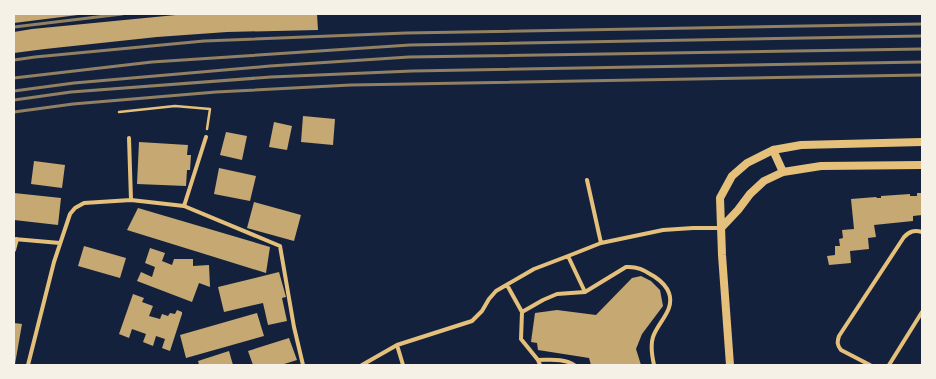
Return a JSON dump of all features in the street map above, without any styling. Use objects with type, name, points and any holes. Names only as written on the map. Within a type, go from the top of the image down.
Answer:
[{"type":"main road","points":[[730,365],[722,255],[720,198],[732,176],[747,163],[773,150],[801,146],[922,142]]},
{"type":"main road","points":[[773,150],[782,172]]},
{"type":"main road","points":[[721,228],[738,210],[750,194],[764,181],[782,172],[821,166],[922,165]]},
{"type":"street","points":[[184,206],[206,137]]},
{"type":"street","points":[[129,138],[131,200]]},
{"type":"street","points":[[587,180],[602,243]]},
{"type":"street","points":[[28,365],[60,244],[70,214],[75,208],[84,203],[131,200],[184,206],[280,246],[294,326],[303,365]]},
{"type":"street","points":[[362,365],[397,345],[472,321],[482,311],[496,291],[534,269],[602,243],[663,230],[721,228]]},
{"type":"street","points":[[870,365],[841,350],[838,347],[837,342],[839,336],[904,236],[912,231],[922,232]]},
{"type":"street","points":[[14,250],[15,239],[60,244]]},
{"type":"street","points":[[568,256],[585,292]]},
{"type":"street","points":[[522,312],[557,294],[585,292],[626,267],[633,266],[643,269],[662,281],[671,298],[669,310],[652,339],[651,349],[654,365]]},
{"type":"street","points":[[507,285],[522,312],[521,339],[538,360],[540,365]]},
{"type":"street","points":[[889,365],[922,312]]},
{"type":"street","points":[[397,345],[402,365]]},
{"type":"street","points":[[538,360],[560,360],[574,365]]},
{"type":"path","points":[[119,112],[174,106],[210,108],[206,137]]},
{"type":"building","points":[[14,14],[78,14],[78,15],[14,23]]},
{"type":"building","points":[[186,14],[317,14],[318,30],[227,32],[157,37],[14,53],[14,32]]},
{"type":"building","points":[[303,116],[335,119],[333,145],[301,142]]},
{"type":"building","points":[[274,122],[292,126],[287,150],[269,147]]},
{"type":"building","points":[[226,132],[247,136],[242,160],[220,155]]},
{"type":"building","points":[[139,142],[188,145],[187,155],[191,155],[190,170],[187,170],[186,186],[137,184]]},
{"type":"building","points":[[34,161],[65,165],[62,188],[31,184]]},
{"type":"building","points":[[219,168],[256,176],[250,201],[214,194]]},
{"type":"building","points":[[14,193],[61,198],[58,225],[14,220]]},
{"type":"building","points":[[917,193],[922,193],[922,215],[913,216],[913,221],[874,225],[876,237],[868,238],[869,249],[850,251],[851,263],[829,265],[827,256],[835,255],[835,246],[840,246],[839,239],[843,238],[842,230],[854,229],[851,199],[881,198],[881,196],[910,194],[910,196],[917,196]]},
{"type":"building","points":[[254,202],[301,215],[294,241],[247,228]]},
{"type":"building","points":[[138,208],[270,247],[266,273],[127,230]]},
{"type":"building","points":[[84,246],[126,258],[120,278],[78,266]]},
{"type":"building","points":[[150,248],[165,253],[162,261],[172,265],[174,259],[193,259],[193,266],[209,265],[210,287],[199,283],[192,302],[137,281],[141,272],[152,277],[155,267],[145,263]]},
{"type":"building","points":[[279,272],[286,297],[282,298],[287,321],[268,325],[263,303],[224,312],[218,287]]},
{"type":"building","points":[[641,276],[651,281],[660,290],[663,306],[642,334],[636,349],[641,365],[591,365],[589,358],[538,350],[537,343],[531,342],[535,313],[557,310],[596,315],[632,278]]},
{"type":"building","points":[[133,294],[144,298],[142,302],[153,306],[149,316],[160,319],[162,314],[168,316],[170,313],[175,314],[177,310],[182,312],[170,351],[162,348],[165,339],[156,336],[153,346],[143,342],[146,334],[132,329],[129,338],[119,334]]},
{"type":"building","points":[[257,313],[264,336],[186,358],[180,335]]},
{"type":"building","points":[[14,323],[22,324],[15,364],[14,364]]},
{"type":"building","points":[[289,338],[297,360],[281,365],[253,365],[248,351]]},
{"type":"building","points":[[229,351],[233,365],[199,365],[198,361]]},
{"type":"railway","points":[[14,27],[122,14]]},
{"type":"railway","points":[[14,60],[204,41],[406,33],[922,24]]},
{"type":"railway","points":[[14,78],[152,62],[410,45],[922,36]]},
{"type":"railway","points":[[14,91],[74,83],[270,66],[409,57],[922,49]]},
{"type":"railway","points":[[14,100],[71,92],[271,77],[412,71],[922,62]]},
{"type":"railway","points":[[14,112],[73,104],[216,92],[351,85],[922,75]]}]
